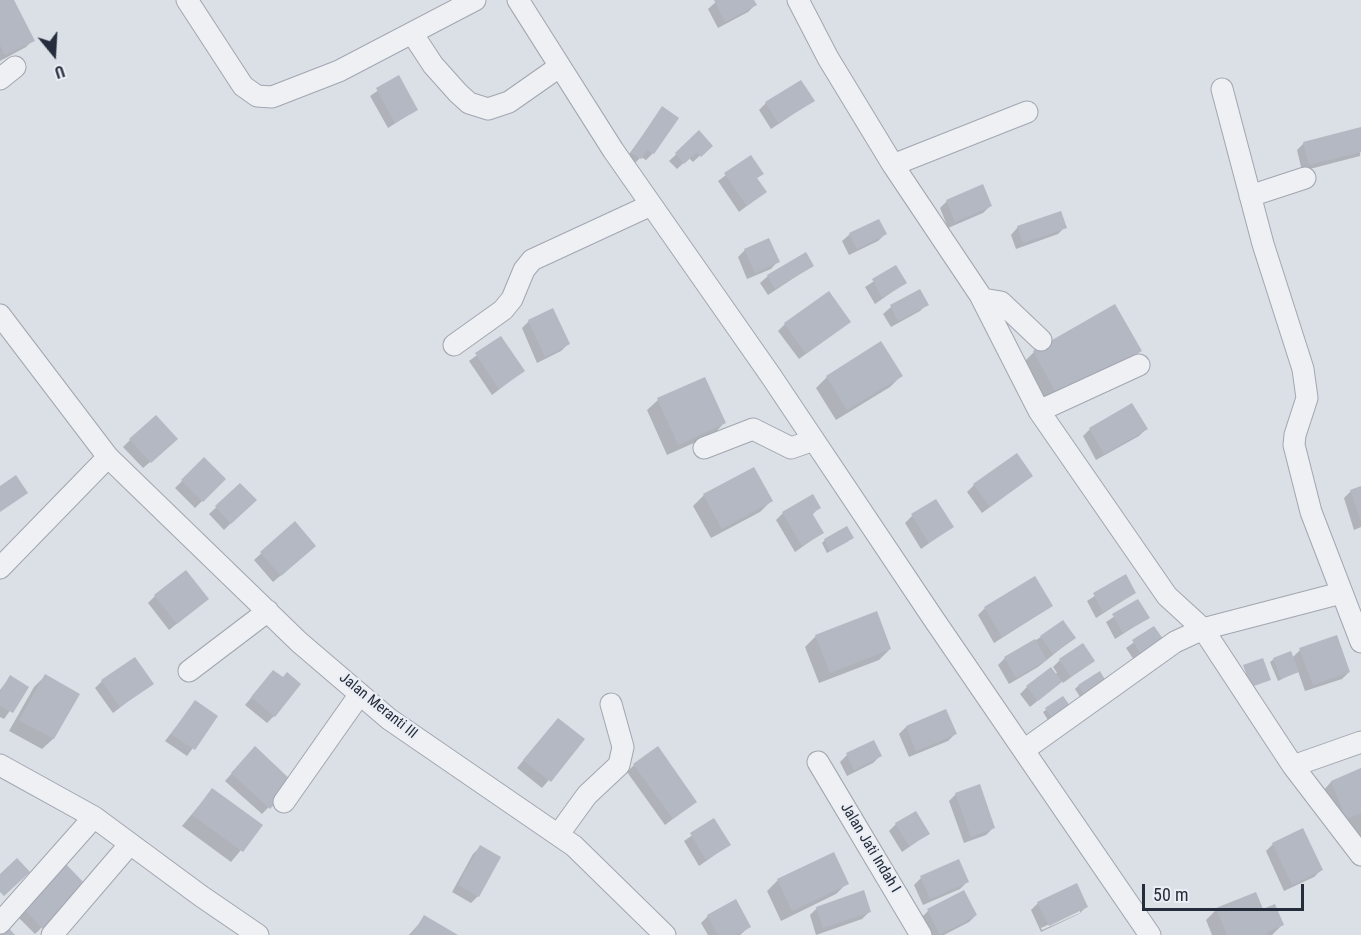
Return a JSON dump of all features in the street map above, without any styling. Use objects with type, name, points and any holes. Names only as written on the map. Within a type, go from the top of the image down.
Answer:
[{"type":"street","points":[[187,0],[243,86],[257,96],[272,97],[301,88],[475,0]]},
{"type":"street","points":[[518,0],[559,67],[651,205],[814,440],[1150,935]]},
{"type":"street","points":[[798,0],[828,58],[893,165],[980,295],[1039,411],[1167,596],[1203,629],[1293,766],[1361,855]]},
{"type":"street","points":[[412,33],[433,65],[458,93],[469,103],[488,109],[509,102],[559,67]]},
{"type":"street","points":[[1222,89],[1251,196],[1303,369],[1307,398],[1294,445],[1311,512],[1361,642]]},
{"type":"street","points":[[893,165],[1027,112]]},
{"type":"street","points":[[1251,196],[1305,178]]},
{"type":"street","points":[[454,345],[503,310],[512,299],[524,270],[532,260],[651,205]]},
{"type":"street","points":[[980,295],[983,299],[1001,302],[1041,340]]},
{"type":"street","name":"Jalan Meranti III","points":[[0,315],[108,457],[268,611],[389,718],[574,846],[653,931]]},
{"type":"street","points":[[1039,411],[1139,364]]},
{"type":"street","points":[[704,448],[753,429],[791,448],[814,440]]},
{"type":"street","points":[[0,568],[108,457]]},
{"type":"street","points":[[1024,750],[1157,653],[1203,629],[1341,593]]},
{"type":"street","points":[[189,671],[268,611]]},
{"type":"street","points":[[284,802],[360,694]]},
{"type":"street","points":[[558,835],[587,795],[619,765],[623,747],[611,704]]},
{"type":"street","points":[[1293,766],[1361,742]]},
{"type":"street","name":"Jalan Jati Indah I","points":[[818,762],[921,935]]},
{"type":"street","points":[[0,765],[94,816],[258,935]]},
{"type":"street","points":[[0,923],[94,816]]},
{"type":"street","points":[[52,935],[130,844]]},
{"type":"building","points":[[0,0],[14,0],[35,41],[5,55],[0,45]]},
{"type":"building","points":[[714,0],[754,0],[757,5],[725,22]]},
{"type":"building","points":[[399,75],[418,110],[395,123],[376,88]]},
{"type":"building","points":[[801,80],[815,101],[778,123],[765,102]]},
{"type":"building","points":[[662,106],[679,118],[654,154],[647,150],[641,159],[631,153]]},
{"type":"building","points":[[1361,127],[1361,152],[1309,165],[1303,142]]},
{"type":"building","points":[[699,130],[713,146],[701,157],[697,152],[684,164],[675,153]]},
{"type":"building","points":[[751,155],[764,174],[757,178],[767,192],[747,206],[724,173]]},
{"type":"building","points":[[983,184],[992,206],[955,222],[946,200]]},
{"type":"building","points":[[1061,211],[1067,228],[1023,243],[1017,226]]},
{"type":"building","points":[[879,219],[887,234],[857,249],[849,233]]},
{"type":"building","points":[[769,238],[780,262],[755,273],[744,249]]},
{"type":"building","points":[[806,252],[814,266],[775,289],[767,275]]},
{"type":"building","points":[[896,265],[907,283],[882,298],[872,279]]},
{"type":"building","points":[[920,289],[929,305],[898,321],[890,305]]},
{"type":"building","points":[[829,291],[851,322],[806,354],[784,323]]},
{"type":"building","points":[[1115,304],[1142,351],[1059,398],[1033,351]]},
{"type":"building","points":[[553,308],[570,344],[545,357],[528,320]]},
{"type":"building","points":[[501,336],[525,371],[499,389],[475,353]]},
{"type":"building","points":[[881,341],[903,376],[847,410],[826,376]]},
{"type":"building","points":[[705,377],[726,423],[678,445],[657,398]]},
{"type":"building","points":[[1132,403],[1148,429],[1104,454],[1089,428]]},
{"type":"building","points":[[156,415],[178,439],[151,463],[129,439]]},
{"type":"building","points":[[1017,453],[1033,476],[990,507],[973,484]]},
{"type":"building","points":[[204,457],[226,479],[203,502],[181,480]]},
{"type":"building","points":[[754,467],[773,501],[722,529],[703,494]]},
{"type":"building","points":[[16,475],[28,493],[0,512],[0,486]]},
{"type":"building","points":[[240,483],[257,500],[231,524],[215,506]]},
{"type":"building","points":[[1361,486],[1361,521],[1350,490]]},
{"type":"building","points":[[813,494],[821,508],[812,513],[824,533],[802,546],[782,512]]},
{"type":"building","points":[[936,499],[954,527],[929,543],[911,514]]},
{"type":"building","points":[[295,521],[316,546],[281,576],[260,552]]},
{"type":"building","points":[[847,526],[854,538],[830,551],[824,539]]},
{"type":"building","points":[[186,570],[209,599],[177,624],[154,595]]},
{"type":"building","points":[[1126,574],[1136,593],[1103,612],[1093,593]]},
{"type":"building","points":[[1035,576],[1053,606],[1002,637],[984,607]]},
{"type":"building","points":[[1138,599],[1150,618],[1123,633],[1112,614]]},
{"type":"building","points":[[877,611],[891,649],[830,673],[815,635]]},
{"type":"building","points":[[1063,620],[1076,638],[1053,654],[1040,636]]},
{"type":"building","points":[[1154,626],[1166,643],[1143,658],[1132,640]]},
{"type":"building","points":[[1337,635],[1350,672],[1313,685],[1299,648]]},
{"type":"building","points":[[1035,639],[1047,660],[1016,678],[1004,657]]},
{"type":"building","points":[[1083,643],[1095,661],[1071,677],[1059,659]]},
{"type":"building","points":[[1291,651],[1299,672],[1281,679],[1273,658]]},
{"type":"building","points":[[135,657],[154,684],[120,707],[101,680]]},
{"type":"building","points":[[1263,658],[1271,680],[1251,687],[1243,665]]},
{"type":"building","points":[[1051,667],[1062,682],[1038,701],[1026,686]]},
{"type":"building","points":[[273,670],[283,677],[287,672],[301,684],[275,717],[251,697]]},
{"type":"building","points":[[1100,671],[1110,688],[1087,701],[1078,685]]},
{"type":"building","points":[[45,674],[80,694],[54,739],[19,720]]},
{"type":"building","points":[[10,675],[29,687],[13,713],[0,706],[0,692]]},
{"type":"building","points":[[1063,696],[1073,710],[1055,723],[1045,708]]},
{"type":"building","points":[[195,700],[218,716],[195,750],[171,734]]},
{"type":"building","points":[[946,709],[957,734],[916,751],[906,726]]},
{"type":"building","points":[[558,718],[585,739],[551,782],[523,760]]},
{"type":"building","points":[[874,740],[882,756],[854,770],[846,753]]},
{"type":"building","points":[[255,746],[294,783],[270,809],[231,773]]},
{"type":"building","points":[[658,746],[697,802],[673,819],[633,764]]},
{"type":"building","points":[[1361,768],[1361,813],[1346,819],[1331,781]]},
{"type":"building","points":[[980,784],[995,828],[971,837],[955,793]]},
{"type":"building","points":[[212,788],[263,825],[243,852],[192,815]]},
{"type":"building","points":[[916,811],[930,834],[909,846],[895,823]]},
{"type":"building","points":[[714,818],[731,845],[706,860],[690,833]]},
{"type":"building","points":[[1303,828],[1323,870],[1292,885],[1272,843]]},
{"type":"building","points":[[480,845],[501,857],[479,897],[458,885]]},
{"type":"building","points":[[834,852],[849,884],[792,911],[777,879]]},
{"type":"building","points":[[17,858],[30,872],[4,896],[0,892],[0,874]]},
{"type":"building","points":[[959,859],[969,882],[930,899],[920,876]]},
{"type":"building","points":[[64,862],[87,886],[43,929],[19,904]]},
{"type":"building","points":[[1077,883],[1088,907],[1049,926],[1037,902]]},
{"type":"building","points":[[864,890],[871,912],[823,928],[816,907]]},
{"type":"building","points":[[964,890],[977,915],[940,935],[927,909]]},
{"type":"building","points":[[1256,892],[1263,909],[1275,904],[1284,925],[1267,932],[1269,935],[1227,935],[1216,908]]},
{"type":"building","points":[[736,899],[751,927],[736,935],[718,935],[707,915]]},
{"type":"building","points":[[424,915],[458,935],[412,935]]},
{"type":"building","points":[[5,924],[15,935],[0,935],[0,929]]}]
